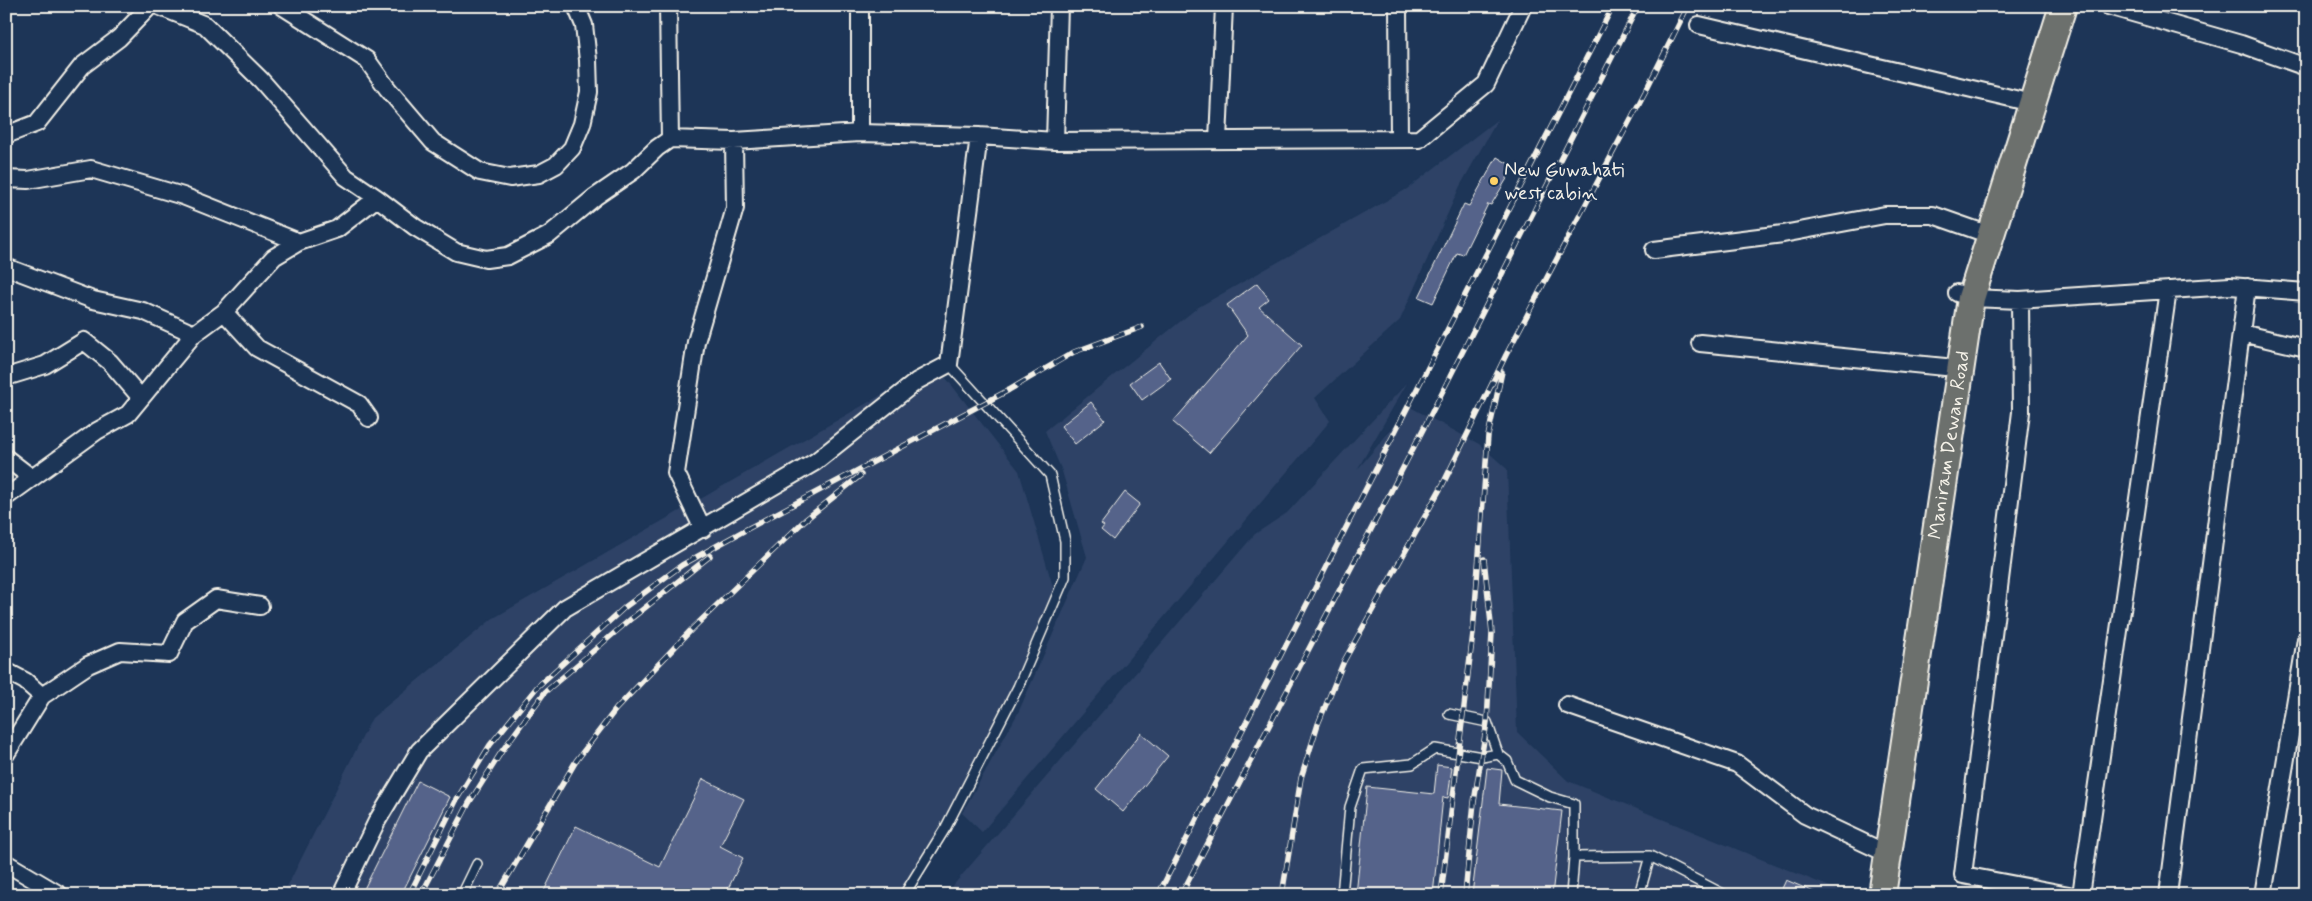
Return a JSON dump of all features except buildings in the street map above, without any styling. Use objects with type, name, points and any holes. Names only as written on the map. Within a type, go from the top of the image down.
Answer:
[{"type":"main road","name":"Maniram Dewan Road","points":[[1882,895],[1881,851],[1945,367],[2047,6]]},
{"type":"main road","name":"Maniram Dewan Road","points":[[1984,232],[2034,104],[2063,6]]},
{"type":"main road","name":"Maniram Dewan Road","points":[[1867,895],[1881,851],[1964,296]]},
{"type":"street","points":[[6,135],[37,124],[82,66],[119,38],[150,6]]},
{"type":"street","points":[[158,6],[205,25],[261,80],[346,177],[415,227],[456,252],[486,259],[508,256],[549,235],[596,197],[633,171],[657,148],[670,139],[734,141],[860,133],[979,136],[1055,141],[1420,139],[1486,84],[1523,6]]},
{"type":"street","points":[[282,6],[367,60],[387,88],[433,142],[480,172],[510,178],[539,174],[556,165],[572,148],[582,124],[589,92],[588,60],[584,25],[576,6]]},
{"type":"street","points":[[668,6],[670,139]]},
{"type":"street","points":[[860,6],[860,133]]},
{"type":"street","points":[[1055,141],[1059,6]]},
{"type":"street","points":[[1218,140],[1224,6]]},
{"type":"street","points":[[1398,6],[1399,138]]},
{"type":"street","points":[[2108,6],[2241,44],[2306,67]]},
{"type":"street","points":[[1699,25],[2019,100]]},
{"type":"street","points":[[341,895],[377,821],[419,751],[566,608],[815,462],[917,382],[948,364],[979,136]]},
{"type":"street","points":[[702,529],[676,473],[696,342],[735,208],[734,141]]},
{"type":"street","points":[[6,179],[28,180],[91,169],[183,196],[299,242]]},
{"type":"street","points":[[6,497],[97,431],[128,414],[194,334],[224,312],[274,257],[299,242],[337,229],[377,198]]},
{"type":"street","points":[[1654,250],[1782,234],[1885,215],[1933,215],[1984,232]]},
{"type":"street","points":[[6,267],[93,300],[143,312],[194,334]]},
{"type":"street","points":[[1964,296],[2020,300],[2230,286],[2306,292]]},
{"type":"street","points":[[2168,895],[2247,287]]},
{"type":"street","points":[[2081,895],[2168,290]]},
{"type":"street","points":[[2020,300],[2021,412],[1962,874],[2069,895]]},
{"type":"street","points":[[224,312],[257,348],[359,404],[369,418]]},
{"type":"street","points":[[2241,333],[2306,348]]},
{"type":"street","points":[[6,377],[45,365],[84,341],[110,362],[141,398]]},
{"type":"street","points":[[1700,343],[1945,367]]},
{"type":"street","points":[[6,458],[32,478]]},
{"type":"street","points":[[6,754],[42,696],[88,665],[120,651],[169,654],[186,621],[216,599],[260,606]]},
{"type":"street","points":[[2264,895],[2306,639]]},
{"type":"street","points":[[6,671],[25,681],[42,696]]},
{"type":"street","points":[[1567,705],[1737,764],[1805,815],[1881,851]]},
{"type":"street","points":[[8,870],[60,895]]},
{"type":"lane","points":[[904,895],[946,828],[1018,687],[1065,576],[1065,541],[1050,475],[948,364]]},
{"type":"lane","points":[[1449,714],[1487,722],[1498,754],[1507,761],[1515,780],[1550,797],[1574,804],[1574,857],[1571,895]]},
{"type":"lane","points":[[1342,895],[1350,807],[1363,769],[1412,764],[1434,749],[1482,757],[1498,754]]},
{"type":"lane","points":[[1574,857],[1650,856],[1725,895]]},
{"type":"lane","points":[[1639,895],[1650,856]]},
{"type":"lane","points":[[462,895],[477,864]]},
{"type":"shaded area","points":[[1498,119],[1460,186],[1400,320],[1315,398],[1330,421],[982,832],[962,813],[1018,713],[1087,557],[1062,471],[1045,431],[1197,308],[1407,189]]},
{"type":"shaded area","points":[[935,364],[1019,471],[1056,597],[909,895],[283,895],[372,718],[492,619]]},
{"type":"shaded area","points":[[1407,383],[1357,470],[1410,407],[1479,444],[1507,469],[1517,732],[1568,781],[1850,895],[945,895],[1255,534],[1287,513]]},
{"type":"railway","points":[[1158,895],[1613,6]]},
{"type":"railway","points":[[1181,895],[1431,414],[1638,6]]},
{"type":"railway","points":[[1282,895],[1301,778],[1318,724],[1344,661],[1443,484],[1506,355],[1645,92],[1688,6]]},
{"type":"railway","points":[[409,895],[457,799],[490,745],[537,687],[625,607],[682,565],[747,529],[1009,390],[1074,352],[1142,327]]},
{"type":"railway","points":[[1441,895],[1473,633],[1488,436],[1502,372]]},
{"type":"railway","points":[[497,895],[576,761],[616,709],[692,629],[805,520],[861,475]]},
{"type":"railway","points":[[421,895],[469,803],[502,751],[545,692],[632,618],[710,556]]},
{"type":"railway","points":[[1465,895],[1474,802],[1487,722],[1492,633],[1484,559]]},
{"type":"place","name":"New Guwahati west cabin","points":[[1494,181]]}]
